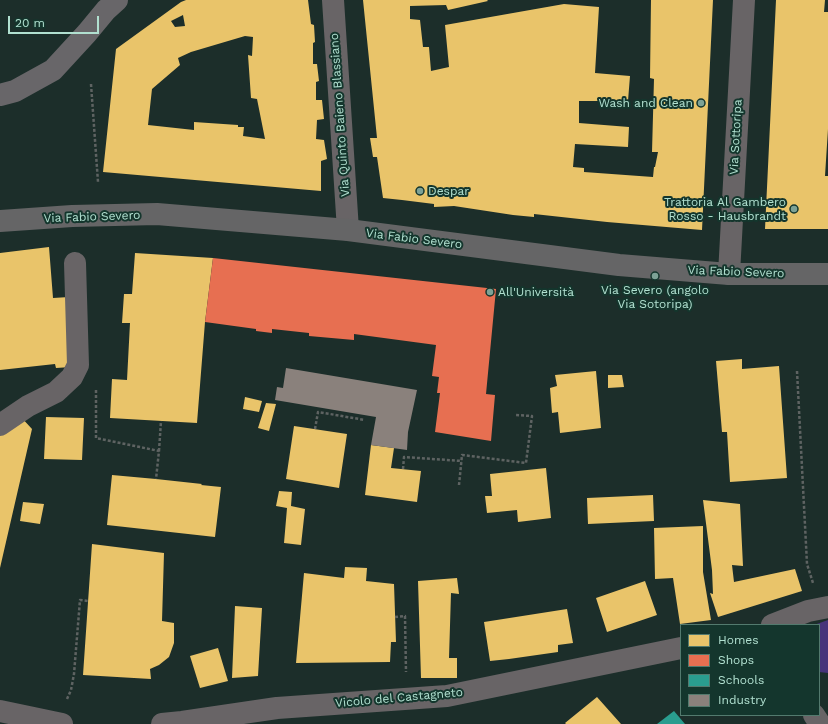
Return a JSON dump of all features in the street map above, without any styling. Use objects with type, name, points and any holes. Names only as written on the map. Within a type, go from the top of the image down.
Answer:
[{"type":"main road","points":[[0,95],[15,91],[53,70],[88,33],[106,10],[117,0]]},
{"type":"main road","name":"Via Fabio Severo","points":[[0,221],[72,216],[157,214],[348,230],[619,265],[729,274],[828,274]]},
{"type":"street","name":"Via Quinto Baieno Blassiano","points":[[333,0],[348,230]]},
{"type":"street","name":"Via Sottoripa","points":[[729,274],[744,0]]},
{"type":"street","points":[[0,425],[28,406],[56,392],[72,377],[78,365],[75,263]]},
{"type":"street","points":[[775,624],[808,611],[824,608]]},
{"type":"street","name":"Vicolo del Castagneto","points":[[162,724],[277,708],[447,696],[680,648]]},
{"type":"street","points":[[0,711],[62,724]]},
{"type":"path","points":[[91,84],[98,182]]},
{"type":"path","points":[[78,365],[90,372],[95,379],[97,393],[96,438],[159,451]]},
{"type":"path","points":[[797,371],[807,564],[824,608]]},
{"type":"path","points":[[315,429],[318,412],[365,420]]},
{"type":"path","points":[[459,485],[462,455],[526,463],[532,416],[516,415]]},
{"type":"path","points":[[156,479],[161,421]]},
{"type":"path","points":[[403,469],[404,457],[462,461]]},
{"type":"path","points":[[74,674],[80,600],[88,601]]},
{"type":"path","points":[[395,617],[405,616],[407,698]]},
{"type":"shaded area","points":[[828,620],[828,673],[820,672],[820,624],[817,624]]},
{"type":"building: Homes","points":[[186,0],[308,0],[311,24],[314,25],[315,42],[313,43],[313,64],[317,64],[319,81],[316,82],[316,100],[322,100],[324,119],[317,120],[316,139],[324,140],[327,159],[321,161],[321,191],[103,172],[116,49],[181,2]],"holes":[[[183,15],[185,26],[175,27],[171,21]],[[245,36],[253,37],[252,56],[248,55],[251,98],[257,99],[265,139],[243,136],[244,127],[238,127],[238,125],[194,122],[194,130],[148,125],[152,89],[180,65],[178,58],[191,52]]]},
{"type":"building: Homes","points":[[363,0],[488,1],[448,10],[446,5],[410,6],[410,19],[420,20],[423,47],[429,47],[431,71],[449,67],[445,25],[564,4],[599,7],[595,73],[630,76],[628,101],[579,101],[579,123],[629,127],[628,147],[575,144],[573,167],[584,168],[584,172],[653,177],[658,152],[652,152],[654,79],[650,78],[651,0],[713,0],[702,230],[534,214],[534,217],[513,215],[454,206],[434,207],[434,204],[383,198],[377,157],[373,157],[370,138],[377,138]]},
{"type":"building: Homes","points":[[776,0],[825,0],[824,12],[828,12],[828,129],[825,176],[828,176],[828,229],[765,229]]},
{"type":"building: Homes","points":[[49,247],[53,298],[69,297],[71,367],[56,368],[55,364],[0,370],[0,253]]},
{"type":"building: Homes","points":[[135,253],[213,258],[205,322],[197,423],[110,418],[112,379],[127,380],[130,323],[122,323],[124,294],[132,294]]},
{"type":"building: Homes","points":[[742,359],[742,369],[779,366],[787,478],[730,482],[727,432],[722,432],[716,361]]},
{"type":"building: Homes","points":[[596,371],[601,428],[560,433],[558,412],[552,413],[550,388],[557,386],[555,375]]},
{"type":"building: Homes","points":[[608,375],[622,375],[624,387],[608,388]]},
{"type":"building: Homes","points":[[245,397],[262,401],[259,412],[243,409]]},
{"type":"building: Homes","points":[[266,403],[276,404],[269,431],[258,428]]},
{"type":"building: Homes","points":[[20,416],[32,429],[0,568],[0,435]]},
{"type":"building: Homes","points":[[46,417],[84,418],[82,460],[44,459]]},
{"type":"building: Homes","points":[[294,426],[347,434],[339,488],[286,479]]},
{"type":"building: Homes","points":[[371,445],[394,448],[391,468],[421,471],[417,502],[365,495]]},
{"type":"building: Homes","points":[[546,468],[551,518],[518,522],[517,510],[487,513],[485,496],[492,496],[490,474]]},
{"type":"building: Homes","points":[[112,475],[221,487],[215,537],[107,525]]},
{"type":"building: Homes","points":[[279,491],[292,492],[291,506],[305,509],[301,545],[284,543],[287,508],[276,506]]},
{"type":"building: Homes","points":[[653,495],[654,521],[588,524],[587,498]]},
{"type":"building: Homes","points":[[703,500],[740,504],[743,566],[732,565],[734,582],[795,569],[802,591],[718,617],[710,593],[713,594],[712,570]]},
{"type":"building: Homes","points":[[23,502],[44,504],[40,524],[20,521]]},
{"type":"building: Homes","points":[[703,526],[703,572],[711,620],[680,624],[673,578],[655,579],[654,528]]},
{"type":"building: Homes","points":[[92,544],[164,553],[162,621],[174,623],[174,643],[169,657],[159,665],[150,669],[151,679],[83,675]]},
{"type":"building: Homes","points":[[345,567],[367,568],[366,581],[394,584],[396,642],[391,642],[390,662],[296,663],[304,573],[344,578]]},
{"type":"building: Homes","points":[[457,578],[459,594],[451,593],[449,658],[457,658],[457,678],[421,678],[418,581]]},
{"type":"building: Homes","points":[[645,581],[657,615],[607,632],[596,598]]},
{"type":"building: Homes","points":[[235,606],[262,608],[258,676],[232,678]]},
{"type":"building: Homes","points":[[567,609],[573,643],[558,645],[558,652],[490,661],[484,622]]},
{"type":"building: Homes","points":[[218,648],[228,681],[200,688],[190,656]]},
{"type":"building: Homes","points":[[597,697],[621,724],[565,723]]},
{"type":"building: Shops","points":[[213,258],[496,289],[486,394],[495,395],[491,441],[435,432],[440,393],[437,393],[439,377],[432,376],[436,345],[354,334],[354,340],[309,336],[309,333],[272,329],[272,333],[256,331],[256,329],[205,322]]},
{"type":"building: Schools","points":[[674,711],[685,724],[657,724]]},
{"type":"building: Industry","points":[[286,368],[417,390],[408,432],[407,450],[371,445],[376,417],[275,400],[277,387],[283,388]]},
{"type":"place","name":"Wash and Clean","points":[[701,103]]},
{"type":"place","name":"Despar","points":[[420,191]]},
{"type":"place","name":"Trattoria Al Gambero Rosso - Hausbrandt","points":[[794,209]]},
{"type":"place","name":"Via Severo (angolo Via Sotoripa)","points":[[655,276]]},
{"type":"place","name":"All'Università","points":[[490,292]]}]
